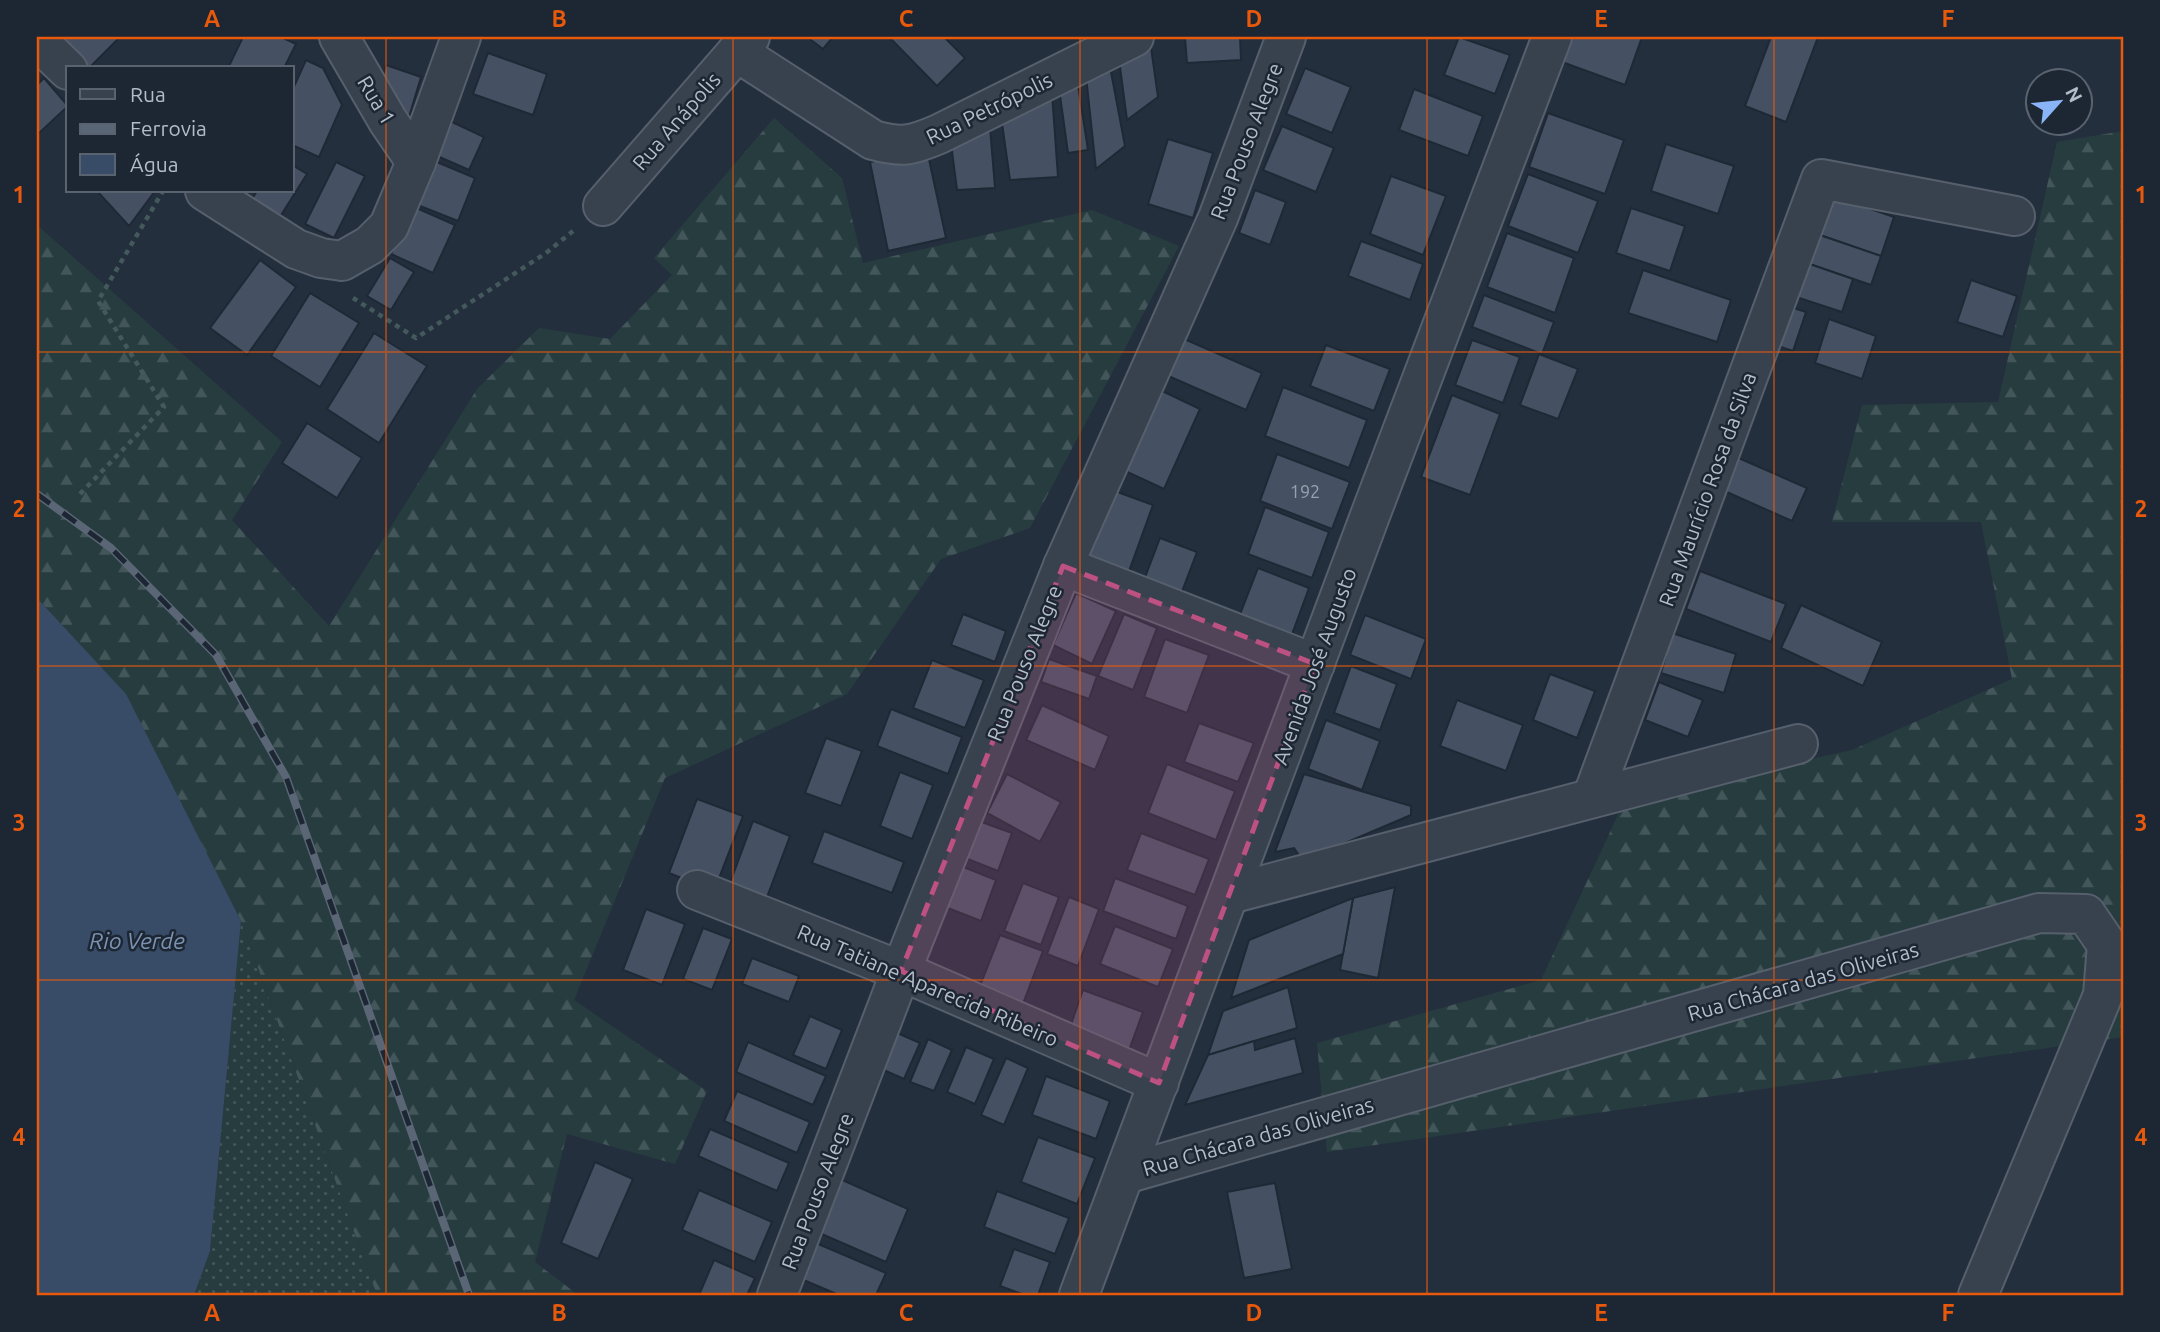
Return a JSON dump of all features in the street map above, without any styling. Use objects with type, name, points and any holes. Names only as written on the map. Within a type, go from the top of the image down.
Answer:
[{"type":"street","name":"Rua 1","points":[[339,37],[388,121],[416,162]]},
{"type":"street","points":[[207,192],[296,249],[321,258],[342,261],[370,245],[389,226],[416,162],[461,37]]},
{"type":"street","name":"Rua Petrópolis","points":[[743,44],[873,140],[896,146],[918,143],[939,134],[1134,37]]},
{"type":"street","name":"Rua Pouso Alegre","points":[[777,1295],[901,971],[1063,566],[1218,218],[1286,37]]},
{"type":"street","name":"Avenida José Augusto","points":[[1079,1295],[1552,37]]},
{"type":"street","points":[[37,40],[66,68]]},
{"type":"street","name":"Rua Anápolis","points":[[603,206],[743,44]]},
{"type":"street","name":"Rua Maurício Rosa da Silva","points":[[1592,798],[1821,179],[2014,216]]},
{"type":"street","points":[[1063,566],[1315,664]]},
{"type":"street","points":[[1230,894],[1798,744]]},
{"type":"street","name":"Rua Tatiane Aparecida Ribeiro","points":[[697,890],[901,971],[1158,1083]]},
{"type":"street","name":"Rua Chácara das Oliveiras","points":[[1125,1174],[2039,914],[2086,914],[2107,945],[2103,995],[1978,1295]]},
{"type":"path","points":[[80,494],[164,407],[98,301],[162,192]]},
{"type":"path","points":[[342,261],[353,299],[416,338],[546,253],[603,206]]},
{"type":"highlighted area","points":[[1063,566],[1315,664],[1159,1083],[901,971]]},
{"type":"green space","points":[[774,118],[842,178],[863,263],[1092,210],[1179,246],[1030,528],[941,559],[847,694],[665,778],[574,1000],[707,1091],[675,1164],[567,1134],[535,1262],[578,1295],[377,1295],[241,921],[126,695],[37,598],[37,225],[282,442],[232,520],[329,626],[477,389],[539,328],[610,339],[672,275],[654,258]]},
{"type":"green space","points":[[2123,131],[2123,1037],[1327,1152],[1317,1043],[1541,980],[1625,800],[1852,750],[2012,679],[1981,522],[1832,522],[1862,405],[1998,402],[2057,142]]},
{"type":"green space","points":[[241,921],[377,1295],[194,1295],[210,1251]]},
{"type":"water","name":"Rio Verde","points":[[37,598],[126,694],[241,921],[210,1251],[194,1295],[37,1295]]},
{"type":"building","points":[[120,37],[91,66],[87,66],[58,38]]},
{"type":"building","points":[[243,37],[281,37],[296,44],[285,66],[229,66]]},
{"type":"building","points":[[807,37],[833,37],[823,49]]},
{"type":"building","points":[[889,37],[944,37],[965,58],[937,86]]},
{"type":"building","points":[[1185,37],[1240,37],[1241,60],[1187,63]]},
{"type":"building","points":[[1459,37],[1510,55],[1495,94],[1444,75]]},
{"type":"building","points":[[1572,37],[1642,37],[1625,85],[1562,62]]},
{"type":"building","points":[[1771,37],[1818,37],[1786,122],[1745,106]]},
{"type":"building","points":[[1150,40],[1158,97],[1127,120],[1118,52]]},
{"type":"building","points":[[488,53],[547,74],[533,115],[473,94]]},
{"type":"building","points":[[1108,56],[1125,146],[1096,169],[1085,67]]},
{"type":"building","points":[[306,60],[323,68],[342,105],[319,157],[294,146],[294,87]]},
{"type":"building","points":[[386,65],[421,77],[409,117],[391,110],[379,91]]},
{"type":"building","points":[[1305,68],[1351,87],[1332,133],[1286,114]]},
{"type":"building","points":[[44,78],[66,104],[66,108],[37,135],[37,85]]},
{"type":"building","points":[[1077,78],[1088,150],[1068,153],[1058,81]]},
{"type":"building","points":[[1051,79],[1058,177],[1010,180],[1000,109]]},
{"type":"building","points":[[1414,89],[1483,116],[1468,156],[1399,130]]},
{"type":"building","points":[[1548,113],[1624,140],[1605,194],[1529,167]]},
{"type":"building","points":[[989,115],[995,188],[957,190],[950,136]]},
{"type":"building","points":[[450,121],[484,137],[469,170],[435,155]]},
{"type":"building","points":[[1282,126],[1334,148],[1316,192],[1263,170]]},
{"type":"building","points":[[1168,139],[1213,153],[1193,218],[1148,204]]},
{"type":"building","points":[[1666,144],[1734,166],[1718,214],[1651,191]]},
{"type":"building","points":[[927,150],[946,238],[888,251],[870,162]]},
{"type":"building","points":[[432,160],[475,178],[458,221],[415,204]]},
{"type":"building","points":[[336,162],[365,176],[334,238],[305,224]]},
{"type":"building","points":[[294,166],[307,174],[271,231],[243,213],[256,192],[294,192]]},
{"type":"building","points":[[1528,174],[1598,201],[1578,253],[1508,226]]},
{"type":"building","points":[[1391,176],[1446,196],[1423,255],[1370,234]]},
{"type":"building","points":[[1255,190],[1286,202],[1270,245],[1239,233]]},
{"type":"building","points":[[98,192],[154,192],[129,226]]},
{"type":"building","points":[[1821,192],[1894,217],[1881,256],[1808,231]]},
{"type":"building","points":[[412,206],[455,225],[433,273],[391,254]]},
{"type":"building","points":[[1631,208],[1685,226],[1670,271],[1616,253]]},
{"type":"building","points":[[1808,231],[1881,256],[1871,285],[1798,260]]},
{"type":"building","points":[[1507,233],[1574,258],[1555,313],[1487,287]]},
{"type":"building","points":[[1361,241],[1423,264],[1410,300],[1348,276]]},
{"type":"building","points":[[390,258],[414,272],[391,310],[367,296]]},
{"type":"building","points":[[260,260],[296,287],[247,355],[210,328]]},
{"type":"building","points":[[1798,260],[1853,279],[1842,312],[1787,294]]},
{"type":"building","points":[[1643,270],[1731,300],[1717,342],[1628,313]]},
{"type":"building","points":[[1971,280],[2017,296],[2003,337],[1957,322]]},
{"type":"building","points":[[310,293],[359,323],[320,387],[271,356]]},
{"type":"building","points":[[1484,295],[1554,322],[1542,354],[1472,327]]},
{"type":"building","points":[[1781,304],[1806,312],[1793,351],[1769,343]]},
{"type":"building","points":[[1829,319],[1876,336],[1862,379],[1815,363]]},
{"type":"building","points":[[374,333],[427,366],[379,443],[327,409]]},
{"type":"building","points":[[1182,338],[1262,373],[1246,410],[1166,375]]},
{"type":"building","points":[[1472,340],[1520,357],[1503,403],[1455,385]]},
{"type":"building","points":[[1326,345],[1390,369],[1374,411],[1310,386]]},
{"type":"building","points":[[1539,354],[1578,369],[1558,419],[1520,405]]},
{"type":"building","points":[[1283,387],[1367,420],[1349,468],[1265,436]]},
{"type":"building","points":[[1160,390],[1200,409],[1164,489],[1123,470]]},
{"type":"building","points":[[1452,395],[1500,414],[1470,495],[1421,477]]},
{"type":"building","points":[[307,423],[362,458],[337,498],[282,463]]},
{"type":"building","points":[[1277,454],[1350,482],[1332,529],[1260,501]]},
{"type":"building","points":[[1734,456],[1807,488],[1792,521],[1720,489]]},
{"type":"building","points":[[1112,490],[1153,505],[1128,574],[1086,558]]},
{"type":"building","points":[[1265,507],[1329,532],[1312,578],[1248,554]]},
{"type":"building","points":[[1160,538],[1197,552],[1181,594],[1144,580]]},
{"type":"building","points":[[1258,568],[1309,588],[1291,637],[1239,617]]},
{"type":"building","points":[[1700,571],[1786,604],[1771,642],[1686,609]]},
{"type":"building","points":[[1076,593],[1116,611],[1092,664],[1053,645]]},
{"type":"building","points":[[1801,605],[1882,642],[1863,686],[1781,648]]},
{"type":"building","points":[[963,614],[1006,631],[995,662],[951,645]]},
{"type":"building","points":[[1124,614],[1157,628],[1133,690],[1098,676]]},
{"type":"building","points":[[1365,615],[1426,639],[1411,679],[1350,655]]},
{"type":"building","points":[[1672,633],[1736,654],[1724,693],[1661,673]]},
{"type":"building","points":[[1165,639],[1209,655],[1187,713],[1144,697]]},
{"type":"building","points":[[1049,659],[1097,676],[1089,699],[1041,682]]},
{"type":"building","points":[[932,660],[984,680],[965,728],[913,708]]},
{"type":"building","points":[[1351,666],[1397,684],[1380,730],[1334,713]]},
{"type":"building","points":[[1550,674],[1595,691],[1577,738],[1533,720]]},
{"type":"building","points":[[1659,682],[1703,700],[1688,737],[1645,720]]},
{"type":"building","points":[[1457,700],[1523,725],[1506,771],[1440,746]]},
{"type":"building","points":[[1042,705],[1109,736],[1095,770],[1026,740]]},
{"type":"building","points":[[891,709],[962,737],[948,774],[877,746]]},
{"type":"building","points":[[1326,720],[1380,741],[1362,790],[1308,769]]},
{"type":"building","points":[[1199,723],[1254,743],[1238,782],[1184,762]]},
{"type":"building","points":[[826,738],[862,751],[841,806],[805,793]]},
{"type":"building","points":[[1167,764],[1235,791],[1216,840],[1148,813]]},
{"type":"building","points":[[900,772],[933,785],[912,839],[880,826]]},
{"type":"building","points":[[1007,774],[1061,802],[1040,842],[987,813]]},
{"type":"building","points":[[1304,774],[1411,806],[1411,815],[1303,861],[1294,848],[1275,852]]},
{"type":"building","points":[[697,799],[743,816],[714,891],[669,873]]},
{"type":"building","points":[[753,821],[790,836],[764,905],[727,891]]},
{"type":"building","points":[[979,821],[1012,833],[998,871],[965,858]]},
{"type":"building","points":[[824,831],[904,862],[892,893],[812,863]]},
{"type":"building","points":[[1141,833],[1209,859],[1195,895],[1127,870]]},
{"type":"building","points":[[956,864],[996,880],[981,921],[940,905]]},
{"type":"building","points":[[1115,878],[1188,906],[1176,939],[1103,911]]},
{"type":"building","points":[[1023,883],[1059,897],[1041,945],[1004,931]]},
{"type":"building","points":[[1395,887],[1378,978],[1340,970],[1353,898]]},
{"type":"building","points":[[1069,897],[1099,909],[1078,966],[1047,954]]},
{"type":"building","points":[[1353,898],[1343,954],[1231,998],[1249,940]]},
{"type":"building","points":[[646,909],[685,924],[662,985],[623,970]]},
{"type":"building","points":[[1115,926],[1173,949],[1158,987],[1100,964]]},
{"type":"building","points":[[703,928],[732,939],[712,990],[683,979]]},
{"type":"building","points":[[1000,935],[1043,951],[1021,1009],[978,991]]},
{"type":"building","points":[[752,958],[799,976],[789,1002],[742,984]]},
{"type":"building","points":[[1288,987],[1297,1028],[1208,1055],[1223,1011]]},
{"type":"building","points":[[1083,990],[1143,1012],[1128,1053],[1069,1030]]},
{"type":"building","points":[[810,1016],[842,1030],[826,1069],[793,1055]]},
{"type":"building","points":[[895,1032],[920,1043],[904,1079],[879,1068]]},
{"type":"building","points":[[1295,1038],[1303,1073],[1185,1105],[1208,1055],[1254,1041],[1255,1050]]},
{"type":"building","points":[[928,1039],[952,1050],[934,1091],[910,1082]]},
{"type":"building","points":[[748,1042],[826,1076],[813,1105],[736,1072]]},
{"type":"building","points":[[966,1047],[994,1059],[975,1104],[947,1092]]},
{"type":"building","points":[[1006,1058],[1028,1068],[1004,1125],[981,1115]]},
{"type":"building","points":[[1046,1076],[1110,1101],[1096,1139],[1032,1115]]},
{"type":"building","points":[[737,1091],[810,1122],[797,1153],[724,1121]]},
{"type":"building","points":[[710,1129],[789,1163],[777,1191],[698,1156]]},
{"type":"building","points":[[1038,1137],[1095,1158],[1077,1204],[1021,1182]]},
{"type":"building","points":[[595,1162],[633,1179],[598,1259],[561,1243]]},
{"type":"building","points":[[840,1179],[908,1209],[886,1262],[817,1232]]},
{"type":"building","points":[[1275,1183],[1292,1269],[1244,1278],[1227,1192]]},
{"type":"building","points":[[699,1190],[772,1222],[755,1262],[682,1230]]},
{"type":"building","points":[[997,1191],[1069,1218],[1055,1254],[984,1227]]},
{"type":"building","points":[[816,1243],[886,1273],[876,1295],[839,1295],[801,1279]]},
{"type":"building","points":[[1014,1249],[1050,1262],[1038,1295],[1025,1295],[1000,1286]]},
{"type":"building","points":[[714,1260],[755,1278],[747,1295],[699,1295]]},
{"type":"railway","points":[[37,494],[111,548],[216,655],[286,777],[469,1295]]}]
